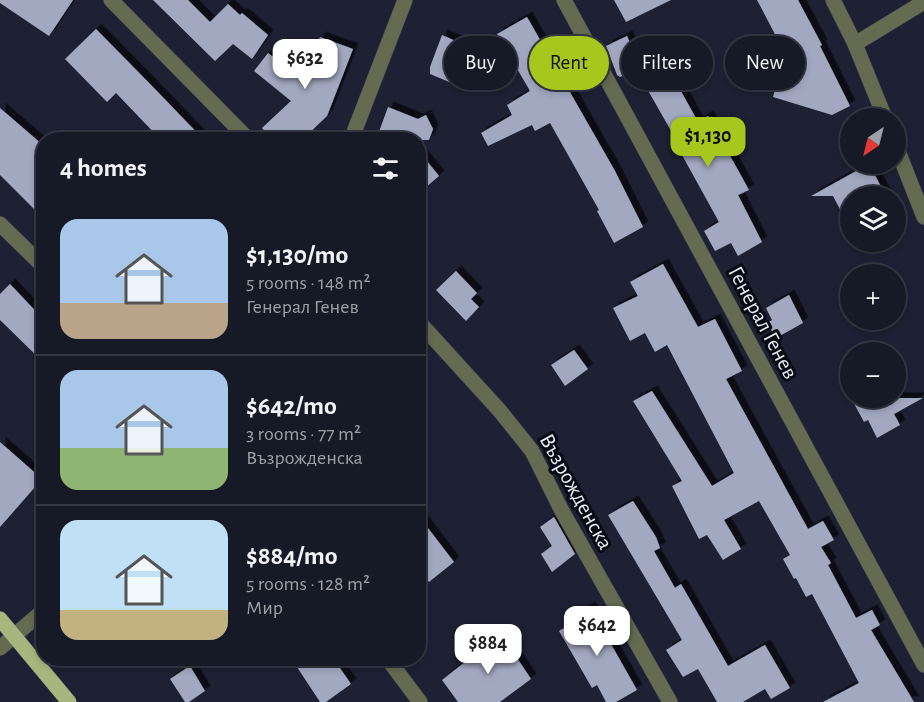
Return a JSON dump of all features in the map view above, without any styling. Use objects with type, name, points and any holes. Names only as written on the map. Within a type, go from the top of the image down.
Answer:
[{"type":"main road","points":[[0,619],[36,662]]},
{"type":"main road","points":[[39,666],[69,702]]},
{"type":"street","points":[[111,0],[241,132]]},
{"type":"street","points":[[354,132],[405,0]]},
{"type":"street","name":"Генерал Генев","points":[[564,0],[924,665]]},
{"type":"street","points":[[833,0],[855,44],[881,108]]},
{"type":"street","points":[[855,44],[924,2]]},
{"type":"street","points":[[906,171],[924,217]]},
{"type":"street","points":[[0,224],[36,259]]},
{"type":"street","name":"Възрожденска","points":[[426,330],[500,411],[532,451],[562,511],[670,702]]},
{"type":"street","points":[[0,648],[36,617]]},
{"type":"street","points":[[393,666],[420,702]]},
{"type":"building","points":[[0,0],[73,0],[49,36],[0,3]]},
{"type":"building","points":[[153,0],[188,0],[210,22],[228,4],[268,35],[252,59],[233,44],[215,61]]},
{"type":"building","points":[[614,0],[671,0],[626,22]]},
{"type":"building","points":[[757,0],[798,0],[850,106],[840,108],[840,111],[832,115],[773,97],[775,90],[805,90],[805,36],[776,36]]},
{"type":"building","points":[[527,17],[538,36],[529,36],[529,89],[517,69],[517,36],[498,36],[497,34]]},
{"type":"building","points":[[96,29],[196,132],[153,132],[116,93],[107,102],[65,59]]},
{"type":"building","points":[[442,35],[444,36],[444,80],[430,74],[430,67]]},
{"type":"building","points":[[320,37],[353,49],[327,116],[310,132],[266,132],[262,128],[291,101],[254,71],[268,53],[303,80]]},
{"type":"building","points":[[621,39],[620,77],[617,75],[609,54],[609,45]]},
{"type":"building","points":[[569,90],[615,171],[643,227],[614,243],[597,211],[599,210],[550,123],[535,131],[532,125],[488,146],[481,133],[512,115],[507,105],[530,91]]},
{"type":"building","points":[[648,90],[680,90],[698,122],[708,116],[749,190],[738,195],[762,242],[738,256],[731,243],[715,251],[704,231],[719,222],[672,137],[674,136]]},
{"type":"building","points":[[388,107],[418,119],[426,115],[433,129],[429,140],[426,140],[426,132],[379,132]]},
{"type":"building","points":[[0,108],[36,139],[36,211],[0,175]]},
{"type":"building","points":[[426,160],[439,176],[426,187]]},
{"type":"building","points":[[851,174],[874,174],[881,186],[840,186],[840,209],[833,196],[811,196]]},
{"type":"building","points":[[663,264],[698,327],[715,319],[742,371],[726,379],[808,529],[823,521],[834,540],[821,547],[831,563],[828,565],[856,618],[872,610],[880,625],[871,630],[914,702],[823,702],[859,683],[812,594],[806,597],[783,559],[790,555],[759,501],[724,520],[741,549],[723,560],[707,535],[699,539],[672,486],[682,481],[633,401],[652,391],[712,486],[734,473],[667,345],[655,352],[645,333],[630,341],[613,308],[638,296],[630,282]]},
{"type":"building","points":[[456,271],[477,293],[471,299],[479,307],[466,321],[436,290]]},
{"type":"building","points":[[10,284],[36,312],[36,355],[0,320],[0,294]]},
{"type":"building","points":[[789,295],[803,323],[776,338],[767,323],[772,320],[766,308]]},
{"type":"building","points":[[574,350],[588,369],[565,386],[551,365]]},
{"type":"building","points":[[906,398],[923,398],[906,407]]},
{"type":"building","points":[[856,408],[905,408],[894,414],[900,425],[877,438],[868,420],[864,422]]},
{"type":"building","points":[[0,442],[36,474],[36,486],[0,527]]},
{"type":"building","points":[[633,501],[656,537],[660,548],[654,551],[675,588],[681,584],[728,666],[765,645],[790,688],[771,699],[765,689],[743,702],[717,702],[698,669],[683,677],[666,650],[682,640],[608,515]]},
{"type":"building","points":[[554,517],[575,554],[552,572],[541,554],[552,546],[540,527]]},
{"type":"building","points":[[426,525],[454,562],[429,582],[426,578]]},
{"type":"building","points":[[590,607],[637,690],[616,702],[606,702],[597,685],[592,688],[559,631],[570,624],[568,620]]},
{"type":"building","points":[[501,634],[531,679],[500,702],[458,702],[442,680]]},
{"type":"building","points":[[190,666],[205,691],[189,702],[185,702],[170,679]]},
{"type":"building","points":[[296,666],[339,666],[351,684],[326,702],[320,702]]}]
